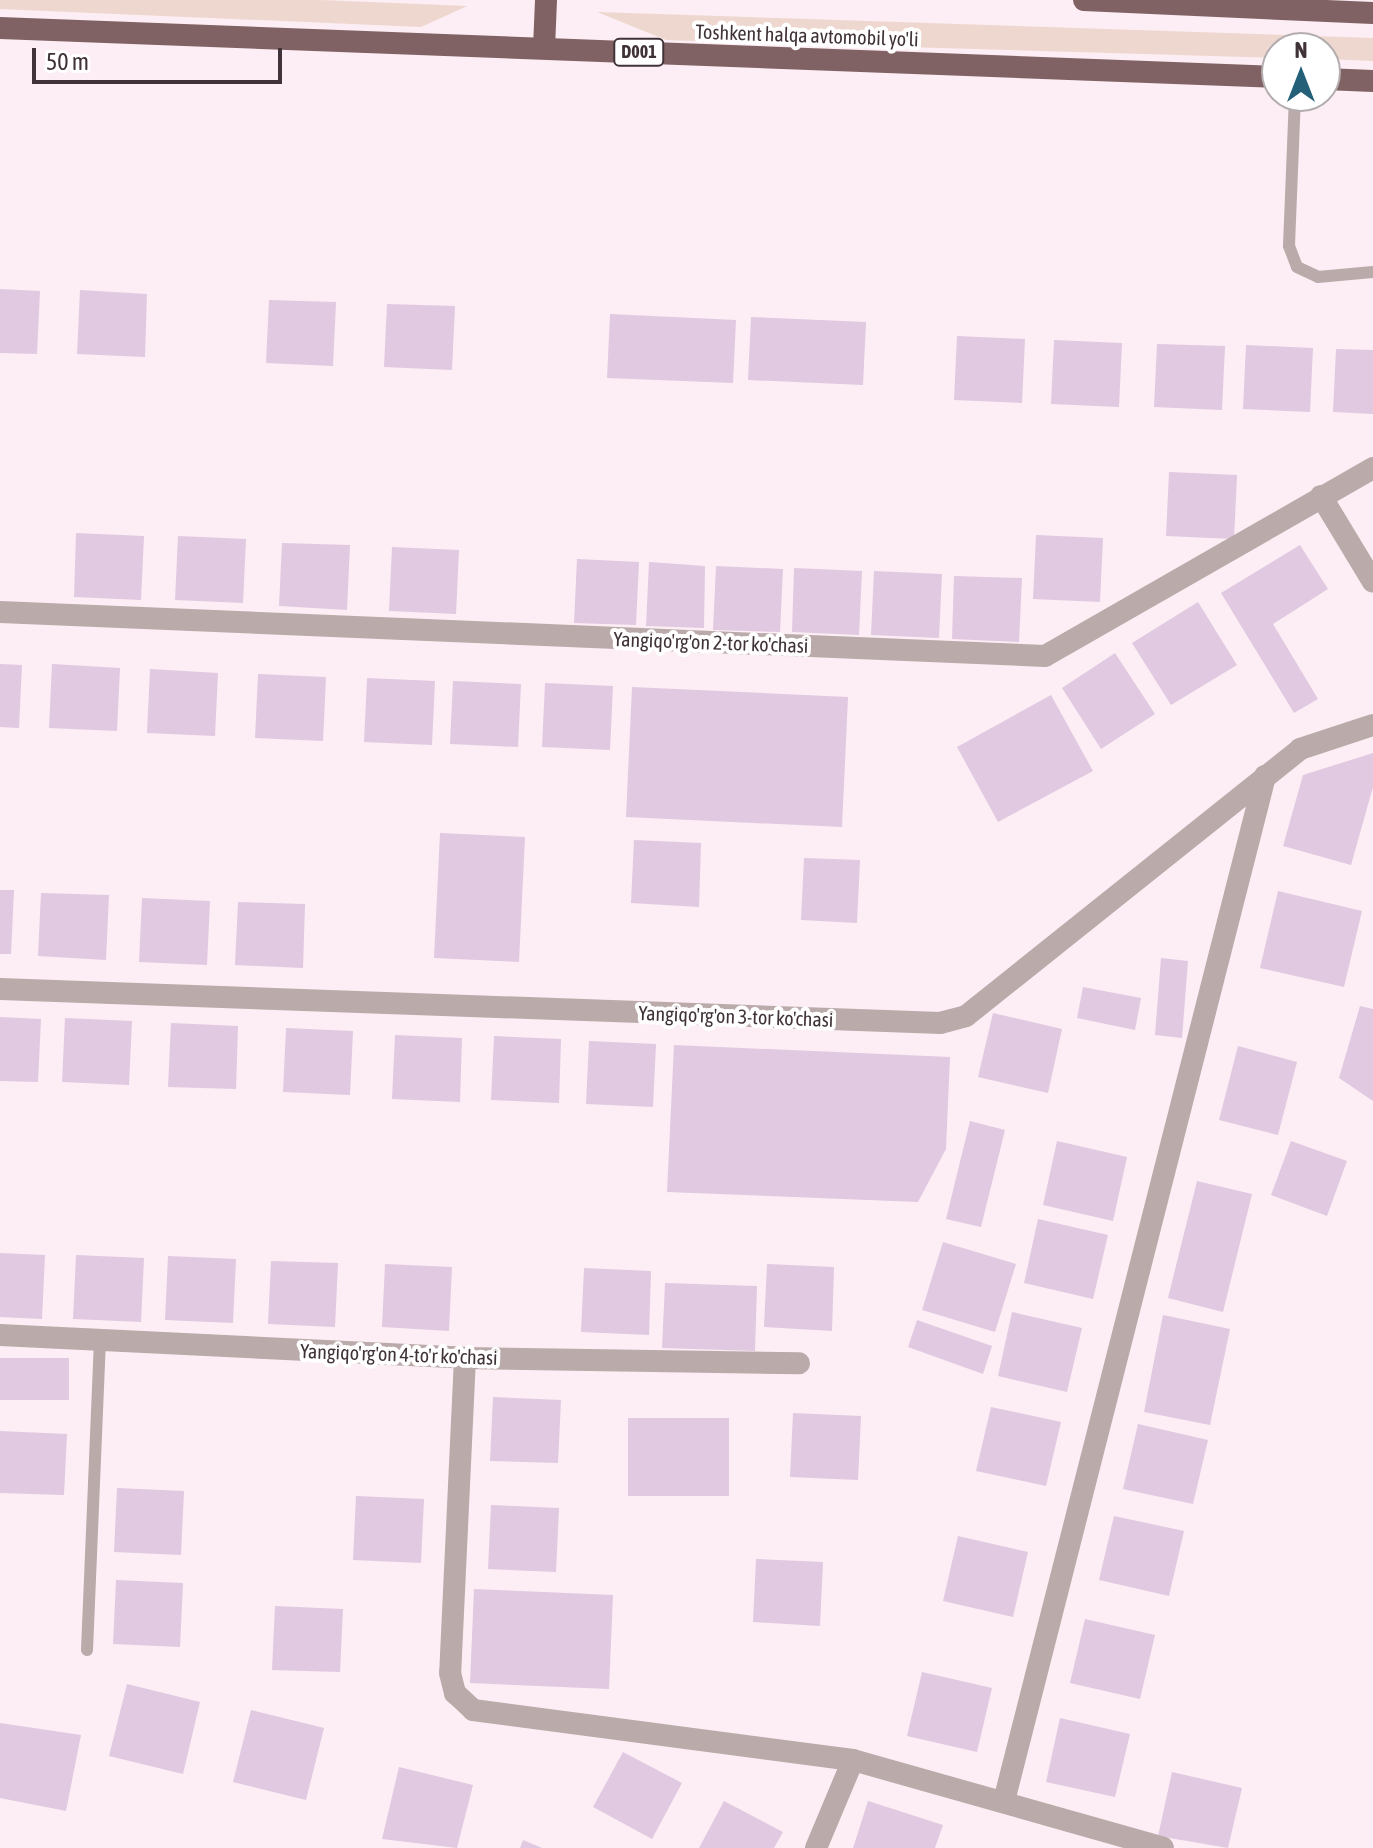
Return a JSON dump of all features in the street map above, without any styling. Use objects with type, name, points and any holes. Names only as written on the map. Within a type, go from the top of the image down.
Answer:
[{"type":"highway","points":[[544,48],[546,0]]},
{"type":"highway","points":[[1084,0],[1373,13]]},
{"type":"highway","name":"Toshkent halqa avtomobil yo'li","points":[[0,28],[1261,76]]},
{"type":"highway","points":[[1341,80],[1373,81]]},
{"type":"street","name":"Yangiqo'rg'on 2-tor ko'chasi","points":[[0,612],[1045,656],[1373,468]]},
{"type":"street","points":[[1321,496],[1373,582]]},
{"type":"street","name":"Yangiqo'rg'on 3-tor ko'chasi","points":[[0,989],[940,1023],[966,1016],[1300,749],[1373,725]]},
{"type":"street","points":[[1004,1801],[1265,776]]},
{"type":"street","name":"Yangiqo'rg'on 4-to'r ko'chasi","points":[[0,1335],[465,1358],[799,1363]]},
{"type":"street","points":[[465,1358],[450,1650],[455,1693],[473,1710],[853,1760],[1163,1848]]},
{"type":"street","points":[[816,1848],[853,1760]]},
{"type":"lane","points":[[1294,112],[1289,246],[1297,267],[1318,277],[1373,272]]},
{"type":"lane","points":[[87,1650],[100,1340]]},
{"type":"shaded area","points":[[0,0],[321,0],[467,6],[421,27],[0,9]]},
{"type":"shaded area","points":[[597,12],[1261,34],[1261,58],[666,40]]},
{"type":"shaded area","points":[[1341,37],[1373,38],[1373,61],[1341,60]]},
{"type":"building","points":[[0,289],[40,291],[37,354],[0,353]]},
{"type":"building","points":[[80,290],[147,294],[145,357],[77,354]]},
{"type":"building","points":[[269,300],[336,302],[333,366],[266,363]]},
{"type":"building","points":[[387,304],[455,306],[452,370],[384,367]]},
{"type":"building","points":[[610,314],[736,320],[733,383],[607,378]]},
{"type":"building","points":[[751,317],[866,322],[863,385],[748,380]]},
{"type":"building","points":[[957,336],[1025,339],[1022,403],[954,400]]},
{"type":"building","points":[[1054,340],[1122,343],[1119,407],[1051,404]]},
{"type":"building","points":[[1157,344],[1225,346],[1222,410],[1154,407]]},
{"type":"building","points":[[1246,345],[1313,348],[1310,412],[1243,409]]},
{"type":"building","points":[[1336,349],[1373,350],[1373,414],[1333,412]]},
{"type":"building","points":[[1169,472],[1237,475],[1234,539],[1166,536]]},
{"type":"building","points":[[76,533],[144,536],[141,600],[74,597]]},
{"type":"building","points":[[1036,535],[1103,538],[1100,602],[1033,599]]},
{"type":"building","points":[[178,536],[246,539],[243,603],[175,600]]},
{"type":"building","points":[[282,543],[350,545],[347,610],[279,606]]},
{"type":"building","points":[[1300,545],[1328,589],[1273,624],[1318,699],[1294,713],[1221,593]]},
{"type":"building","points":[[392,547],[459,550],[456,614],[389,611]]},
{"type":"building","points":[[577,559],[639,562],[636,625],[574,623]]},
{"type":"building","points":[[649,562],[705,566],[704,628],[646,626]]},
{"type":"building","points":[[716,566],[783,569],[780,632],[713,630]]},
{"type":"building","points":[[794,568],[862,571],[859,635],[792,632]]},
{"type":"building","points":[[874,571],[942,574],[939,638],[871,635]]},
{"type":"building","points":[[954,576],[1022,578],[1019,642],[952,639]]},
{"type":"building","points":[[1198,602],[1237,665],[1171,705],[1132,643]]},
{"type":"building","points":[[1115,653],[1155,714],[1101,749],[1062,688]]},
{"type":"building","points":[[0,664],[22,665],[19,728],[0,727]]},
{"type":"building","points":[[52,664],[120,668],[117,731],[49,728]]},
{"type":"building","points":[[150,669],[218,673],[215,736],[147,733]]},
{"type":"building","points":[[258,674],[326,677],[323,741],[255,738]]},
{"type":"building","points":[[367,678],[435,681],[432,745],[364,742]]},
{"type":"building","points":[[453,681],[521,684],[518,747],[450,744]]},
{"type":"building","points":[[545,683],[613,686],[610,750],[542,747]]},
{"type":"building","points":[[632,687],[848,697],[842,827],[626,817]]},
{"type":"building","points":[[1051,695],[1093,771],[998,822],[957,747]]},
{"type":"building","points":[[1373,753],[1373,787],[1351,865],[1283,846],[1303,775]]},
{"type":"building","points":[[440,833],[525,837],[519,962],[434,958]]},
{"type":"building","points":[[634,840],[701,843],[699,907],[631,903]]},
{"type":"building","points":[[804,858],[860,860],[857,923],[801,920]]},
{"type":"building","points":[[0,890],[14,890],[11,954],[0,954]]},
{"type":"building","points":[[1278,891],[1362,911],[1344,987],[1260,968]]},
{"type":"building","points":[[41,893],[109,895],[106,960],[38,956]]},
{"type":"building","points":[[142,898],[210,901],[207,965],[139,962]]},
{"type":"building","points":[[238,902],[305,904],[303,968],[235,965]]},
{"type":"building","points":[[1161,958],[1188,961],[1182,1038],[1155,1035]]},
{"type":"building","points":[[1083,987],[1141,998],[1135,1030],[1077,1018]]},
{"type":"building","points":[[1360,1006],[1373,1009],[1373,1101],[1339,1078]]},
{"type":"building","points":[[993,1013],[1062,1029],[1048,1093],[978,1077]]},
{"type":"building","points":[[0,1017],[41,1019],[38,1082],[0,1081]]},
{"type":"building","points":[[65,1018],[132,1021],[129,1085],[62,1082]]},
{"type":"building","points":[[171,1023],[238,1026],[236,1089],[168,1087]]},
{"type":"building","points":[[286,1028],[353,1031],[350,1095],[283,1092]]},
{"type":"building","points":[[395,1035],[462,1038],[460,1102],[392,1099]]},
{"type":"building","points":[[494,1036],[561,1039],[559,1103],[491,1100]]},
{"type":"building","points":[[589,1041],[656,1044],[653,1107],[586,1104]]},
{"type":"building","points":[[674,1045],[950,1057],[946,1149],[918,1202],[667,1192]]},
{"type":"building","points":[[1238,1046],[1297,1062],[1278,1135],[1219,1120]]},
{"type":"building","points":[[970,1121],[1005,1130],[981,1227],[946,1219]]},
{"type":"building","points":[[1057,1141],[1127,1157],[1113,1221],[1043,1205]]},
{"type":"building","points":[[1291,1141],[1347,1161],[1327,1216],[1271,1195]]},
{"type":"building","points":[[1197,1181],[1252,1194],[1223,1312],[1168,1298]]},
{"type":"building","points":[[1038,1219],[1108,1235],[1093,1299],[1024,1283]]},
{"type":"building","points":[[943,1242],[1016,1264],[995,1332],[922,1310]]},
{"type":"building","points":[[0,1253],[45,1255],[42,1319],[0,1317]]},
{"type":"building","points":[[76,1255],[144,1258],[141,1322],[73,1319]]},
{"type":"building","points":[[168,1256],[236,1259],[233,1323],[165,1320]]},
{"type":"building","points":[[271,1261],[338,1263],[335,1327],[268,1324]]},
{"type":"building","points":[[385,1264],[452,1267],[449,1331],[382,1327]]},
{"type":"building","points":[[767,1264],[834,1267],[832,1331],[764,1327]]},
{"type":"building","points":[[584,1268],[651,1271],[649,1335],[581,1332]]},
{"type":"building","points":[[665,1283],[757,1286],[755,1351],[662,1348]]},
{"type":"building","points":[[1012,1312],[1082,1328],[1067,1392],[998,1376]]},
{"type":"building","points":[[1163,1315],[1230,1329],[1210,1425],[1144,1412]]},
{"type":"building","points":[[917,1320],[992,1346],[983,1374],[908,1347]]},
{"type":"building","points":[[0,1358],[69,1358],[69,1400],[0,1400]]},
{"type":"building","points":[[493,1397],[561,1400],[558,1463],[490,1461]]},
{"type":"building","points":[[991,1407],[1061,1422],[1046,1486],[976,1471]]},
{"type":"building","points":[[793,1413],[861,1416],[858,1480],[790,1477]]},
{"type":"building","points":[[628,1418],[729,1418],[729,1496],[628,1496]]},
{"type":"building","points":[[1138,1424],[1208,1440],[1193,1504],[1123,1489]]},
{"type":"building","points":[[0,1431],[67,1434],[64,1495],[0,1493]]},
{"type":"building","points":[[117,1488],[184,1491],[181,1555],[114,1552]]},
{"type":"building","points":[[356,1496],[424,1499],[421,1563],[353,1560]]},
{"type":"building","points":[[491,1505],[559,1508],[556,1572],[488,1569]]},
{"type":"building","points":[[1114,1516],[1184,1531],[1169,1596],[1099,1580]]},
{"type":"building","points":[[958,1536],[1028,1552],[1013,1617],[943,1601]]},
{"type":"building","points":[[756,1559],[823,1562],[820,1626],[753,1622]]},
{"type":"building","points":[[116,1580],[183,1583],[180,1647],[113,1644]]},
{"type":"building","points":[[474,1589],[613,1595],[609,1689],[470,1683]]},
{"type":"building","points":[[275,1606],[343,1609],[340,1672],[272,1670]]},
{"type":"building","points":[[1085,1619],[1155,1635],[1140,1699],[1070,1683]]},
{"type":"building","points":[[922,1672],[992,1688],[977,1752],[907,1736]]},
{"type":"building","points":[[127,1684],[200,1702],[183,1774],[109,1756]]},
{"type":"building","points":[[251,1710],[324,1728],[306,1800],[233,1782]]},
{"type":"building","points":[[1060,1718],[1130,1734],[1115,1797],[1046,1782]]},
{"type":"building","points":[[0,1723],[81,1735],[66,1811],[0,1798]]},
{"type":"building","points":[[623,1752],[682,1783],[652,1839],[593,1807]]},
{"type":"building","points":[[399,1767],[473,1785],[457,1848],[382,1839]]},
{"type":"building","points":[[1172,1772],[1242,1788],[1228,1848],[1158,1836]]},
{"type":"building","points":[[724,1801],[783,1832],[774,1848],[699,1848]]},
{"type":"building","points":[[868,1801],[943,1825],[935,1848],[853,1848]]},
{"type":"building","points":[[523,1840],[542,1848],[520,1848]]}]
